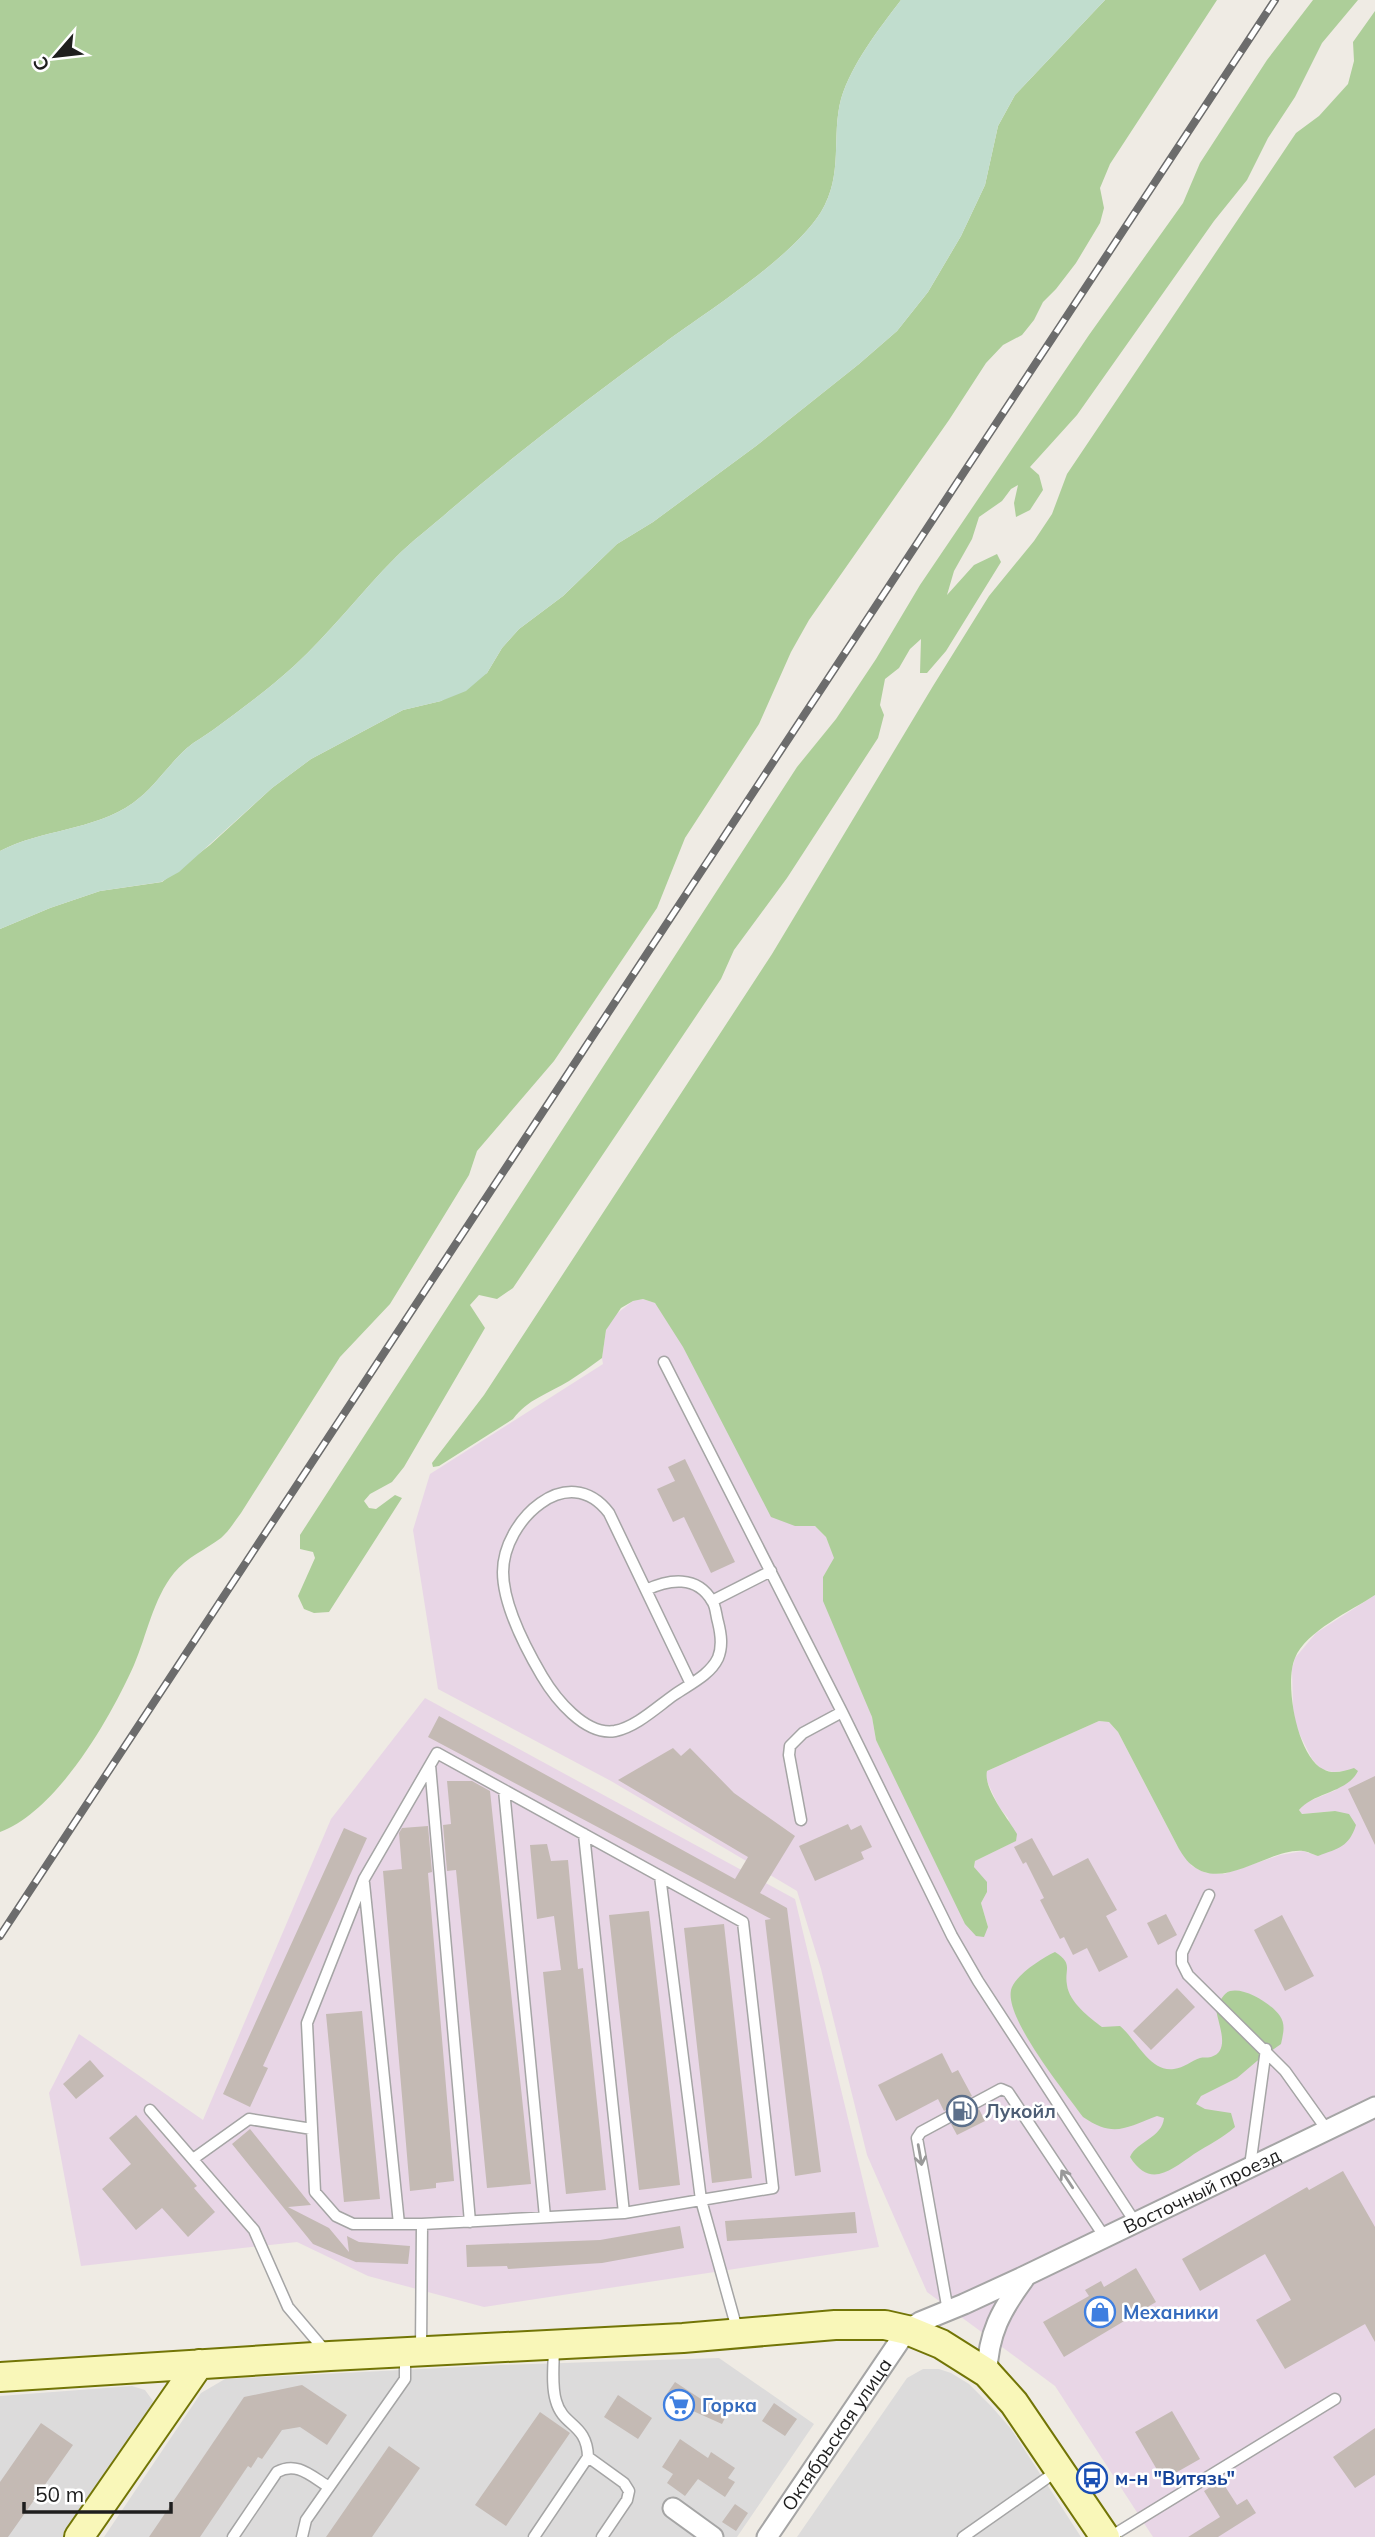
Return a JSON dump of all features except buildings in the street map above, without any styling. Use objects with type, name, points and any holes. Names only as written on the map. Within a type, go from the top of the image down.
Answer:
[{"type":"main road","points":[[0,2377],[866,2323],[907,2330],[942,2344],[987,2373],[1014,2403],[1107,2537]]},
{"type":"main road","points":[[79,2537],[199,2364]]},
{"type":"street","name":"Восточный проезд","points":[[907,2330],[1375,2107]]},
{"type":"street","points":[[987,2373],[988,2351],[995,2326],[1008,2301],[1027,2275]]},
{"type":"street","name":"Октябрьская улица","points":[[767,2537],[907,2330]]},
{"type":"street","points":[[673,2508],[713,2537]]},
{"type":"lane","points":[[664,1362],[842,1712],[952,1936],[978,1981],[1135,2222]]},
{"type":"lane","points":[[646,1590],[661,1583],[684,1581],[698,1587],[712,1601],[722,1636],[719,1654],[712,1669],[691,1684],[630,1725],[615,1731],[601,1730],[587,1724],[561,1702],[545,1682],[528,1652],[507,1595],[503,1573],[506,1548],[514,1531],[538,1506],[553,1497],[579,1491],[593,1496],[609,1513],[691,1684]]},
{"type":"lane","points":[[712,1601],[771,1571]]},
{"type":"lane","points":[[801,1820],[789,1755],[790,1745],[803,1733],[842,1712]]},
{"type":"lane","points":[[437,1753],[743,1922],[773,2188],[624,2213],[422,2224],[354,2224],[336,2216],[315,2192],[307,2023],[364,1879],[430,1764],[437,1753]]},
{"type":"lane","points":[[430,1764],[470,2222]]},
{"type":"lane","points":[[504,1790],[545,2217]]},
{"type":"lane","points":[[584,1834],[624,2213]]},
{"type":"lane","points":[[660,1876],[701,2200],[738,2333]]},
{"type":"lane","points":[[364,1879],[399,2224]]},
{"type":"lane","points":[[1209,1895],[1182,1952],[1182,1963],[1188,1975],[1286,2071],[1327,2130]]},
{"type":"lane","points":[[1250,2166],[1266,2049]]},
{"type":"lane","points":[[948,2311],[917,2137],[921,2132],[1001,2090],[1008,2092],[1104,2236]]},
{"type":"lane","points":[[150,2110],[254,2230],[288,2307],[330,2356]]},
{"type":"lane","points":[[193,2159],[249,2119],[312,2129]]},
{"type":"lane","points":[[302,2537],[306,2520],[405,2379],[413,2351],[422,2224]]},
{"type":"lane","points":[[534,2537],[588,2458],[587,2442],[583,2435],[555,2401],[554,2344]]},
{"type":"lane","points":[[1107,2537],[1335,2399]]},
{"type":"lane","points":[[588,2458],[624,2483],[629,2491],[627,2500],[602,2537]]},
{"type":"lane","points":[[233,2537],[277,2472],[286,2467],[297,2467],[329,2487]]},
{"type":"lane","points":[[963,2537],[1060,2469]]},
{"type":"shaded area","points":[[643,1299],[655,1303],[668,1322],[795,1526],[815,1526],[826,1537],[835,1558],[823,1577],[872,1717],[876,1740],[988,1927],[981,1903],[987,1892],[974,1867],[975,1861],[1015,1841],[1008,1818],[999,1807],[985,1777],[987,1771],[1099,1721],[1109,1722],[1118,1732],[1179,1849],[1192,1866],[1206,1873],[1224,1874],[1280,1855],[1303,1851],[1318,1856],[1335,1811],[1302,1814],[1299,1810],[1305,1803],[1336,1790],[1343,1771],[1321,1769],[1312,1759],[1296,1727],[1292,1669],[1295,1658],[1316,1633],[1375,1595],[1375,2537],[1153,2537],[1055,2386],[927,2292],[867,2155],[821,1969],[797,1891],[611,1781],[438,1689],[413,1530],[430,1474],[603,1364],[606,1330],[615,1315],[633,1301]]},
{"type":"shaded area","points":[[425,1698],[795,1899],[879,2247],[484,2307],[368,2276],[297,2242],[81,2266],[49,2093],[79,2034],[203,2120],[331,1819]]},
{"type":"shaded area","points":[[719,2358],[814,2424],[737,2537],[104,2537],[201,2393],[225,2379],[500,2365]]},
{"type":"shaded area","points":[[923,2369],[939,2369],[951,2373],[969,2384],[992,2407],[1011,2429],[1081,2537],[797,2537],[907,2378]]},
{"type":"shaded area","points":[[132,2386],[145,2390],[153,2401],[148,2413],[64,2537],[0,2537],[0,2396]]},
{"type":"green space","points":[[0,0],[901,0],[852,72],[838,113],[835,170],[828,198],[821,212],[790,248],[748,283],[554,425],[415,539],[294,666],[255,699],[187,748],[133,803],[101,819],[33,838],[0,851]]},
{"type":"green space","points":[[901,0],[1105,0],[1015,95],[998,126],[985,185],[961,236],[928,292],[897,331],[756,446],[653,522],[617,544],[563,596],[519,629],[502,648],[487,673],[466,691],[441,701],[403,710],[311,759],[272,788],[179,872],[161,882],[100,891],[0,929],[0,851],[33,838],[101,819],[133,803],[187,748],[255,699],[294,666],[415,539],[554,425],[748,283],[790,248],[821,212],[828,198],[835,170],[838,113],[852,72]]},
{"type":"green space","points":[[1105,0],[1217,0],[1110,164],[1100,188],[1104,208],[1100,223],[1076,263],[1043,302],[1022,335],[1003,345],[986,363],[809,620],[791,652],[759,724],[685,838],[657,908],[554,1061],[477,1151],[469,1175],[390,1304],[340,1357],[234,1523],[221,1538],[179,1567],[167,1583],[124,1687],[79,1761],[42,1805],[21,1821],[0,1832],[0,929],[100,891],[162,882],[210,845],[272,788],[311,759],[403,710],[441,701],[487,673],[502,648],[519,629],[563,596],[617,544],[653,522],[756,446],[859,364],[897,331],[928,292],[961,236],[985,185],[998,126],[1015,95]]},
{"type":"green space","points":[[1313,0],[1358,0],[1322,43],[1295,97],[1268,138],[1247,180],[1214,221],[1077,415],[1030,467],[1039,475],[1043,490],[1030,510],[1016,517],[1014,503],[1018,485],[1011,489],[1002,501],[979,517],[972,539],[954,571],[947,595],[974,565],[997,554],[1001,562],[946,651],[927,673],[920,673],[921,639],[910,649],[899,668],[885,679],[880,705],[884,715],[878,738],[787,878],[734,950],[721,979],[513,1288],[497,1299],[479,1295],[470,1305],[485,1328],[404,1467],[392,1482],[370,1494],[364,1501],[369,1508],[376,1509],[395,1495],[402,1498],[329,1612],[314,1613],[304,1609],[298,1596],[315,1558],[313,1552],[300,1549],[300,1535],[797,767],[836,719],[920,585],[1089,335],[1183,203],[1200,163],[1267,60]]},
{"type":"green space","points":[[1375,11],[1375,1595],[1330,1622],[1309,1639],[1295,1658],[1291,1684],[1300,1735],[1314,1762],[1331,1772],[1354,1768],[1358,1771],[1346,1784],[1313,1799],[1299,1810],[1302,1814],[1335,1811],[1349,1814],[1356,1825],[1346,1842],[1318,1856],[1305,1851],[1290,1852],[1232,1871],[1218,1874],[1205,1872],[1191,1864],[1179,1849],[1118,1732],[1109,1722],[1099,1721],[987,1771],[992,1795],[1017,1834],[1016,1841],[975,1861],[974,1867],[987,1882],[987,1892],[981,1903],[988,1927],[984,1937],[976,1936],[965,1924],[876,1740],[872,1717],[823,1601],[823,1577],[834,1558],[826,1537],[815,1526],[795,1526],[771,1517],[683,1347],[655,1303],[643,1299],[621,1308],[606,1330],[602,1358],[439,1466],[433,1467],[432,1463],[484,1395],[772,954],[989,596],[1034,541],[1052,514],[1067,474],[1296,133],[1319,116],[1348,84],[1354,61],[1353,42]]},
{"type":"green space","points":[[1055,1952],[1066,1963],[1069,1991],[1081,2009],[1102,2027],[1120,2026],[1151,2061],[1165,2069],[1178,2068],[1217,2054],[1221,2049],[1222,2036],[1216,2008],[1228,1992],[1236,1990],[1250,1994],[1276,2011],[1282,2019],[1281,2044],[1237,2078],[1201,2096],[1196,2104],[1205,2109],[1231,2113],[1235,2127],[1177,2166],[1161,2174],[1153,2174],[1138,2167],[1130,2157],[1159,2130],[1164,2118],[1157,2116],[1128,2127],[1112,2129],[1083,2117],[1026,2036],[1012,2003],[1011,1990],[1017,1979]]},
{"type":"railway","points":[[0,1936],[1275,0]]},
{"type":"place","name":"Лукойл","points":[[962,2111]]},
{"type":"place","name":"Механики","points":[[1100,2312]]},
{"type":"place","name":"Горка","points":[[679,2405]]},
{"type":"place","name":"м-н \"Витязь\"","points":[[1092,2478]]}]
